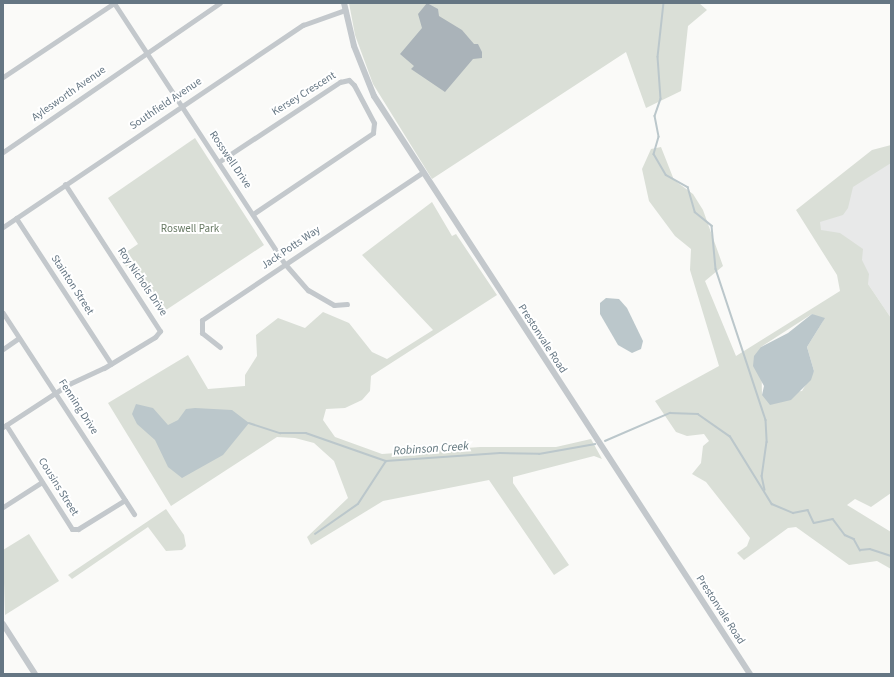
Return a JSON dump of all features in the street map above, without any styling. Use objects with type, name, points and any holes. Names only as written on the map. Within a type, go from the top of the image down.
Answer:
[{"type":"street","name":"Rosswell Drive","points":[[114,3],[146,53],[220,161],[285,264],[308,290],[334,305],[347,304]]},
{"type":"street","points":[[3,77],[114,3]]},
{"type":"street","name":"Aylesworth Avenue","points":[[3,152],[220,3]]},
{"type":"street","name":"Southfield Avenue","points":[[3,227],[303,24],[344,6]]},
{"type":"street","name":"Prestonvale Road","points":[[344,6],[365,76],[422,173],[750,674]]},
{"type":"street","name":"Kersey Crescent","points":[[220,161],[340,82],[349,80],[354,85],[374,123],[373,133],[254,214]]},
{"type":"street","name":"Jack Potts Way","points":[[220,347],[202,333],[202,320],[422,173]]},
{"type":"street","name":"Roy Nichols Drive","points":[[4,426],[56,392],[111,364],[155,337],[160,328],[65,184]]},
{"type":"street","name":"Stainton Street","points":[[16,218],[111,364]]},
{"type":"street","name":"Fenning Drive","points":[[3,313],[56,392],[134,514]]},
{"type":"street","points":[[3,349],[19,338]]},
{"type":"street","name":"Cousins Street","points":[[4,426],[72,529],[78,530],[125,500]]},
{"type":"street","points":[[3,507],[42,482]]},
{"type":"street","points":[[3,624],[35,674]]},
{"type":"shaded area","points":[[891,151],[891,318],[868,284],[798,211]]},
{"type":"shaded area","points":[[606,298],[619,299],[627,308],[643,341],[641,349],[632,353],[618,345],[600,314],[600,303]]},
{"type":"shaded area","points":[[812,314],[825,318],[807,347],[814,371],[811,380],[791,400],[770,405],[762,395],[764,386],[753,366],[754,356],[761,347],[788,333]]},
{"type":"shaded area","points":[[136,404],[153,408],[168,425],[178,420],[186,409],[195,408],[232,410],[249,423],[223,455],[182,478],[168,467],[155,440],[137,424],[132,414]]},
{"type":"green space","points":[[349,3],[699,3],[707,10],[688,26],[681,91],[646,108],[626,52],[432,179],[373,84],[355,35]]},
{"type":"green space","name":"Roswell Park","points":[[195,138],[264,245],[160,314],[119,257],[138,244],[108,198]]},
{"type":"green space","points":[[891,145],[891,163],[853,187],[848,208],[843,215],[820,222],[821,230],[840,233],[863,249],[862,260],[869,274],[868,284],[891,318],[891,493],[871,507],[855,499],[847,505],[891,532],[891,569],[877,561],[849,565],[796,527],[788,528],[744,560],[737,553],[747,546],[750,538],[706,482],[692,474],[701,463],[703,446],[709,441],[704,434],[687,436],[676,432],[655,401],[719,366],[690,270],[691,249],[675,236],[649,201],[642,169],[651,149],[661,147],[674,180],[693,194],[703,210],[723,266],[705,281],[736,356],[840,291],[837,275],[796,210],[872,150]],"holes":[[[812,314],[823,321],[807,347],[814,371],[802,391],[762,395],[761,347]]]},
{"type":"green space","points":[[432,202],[452,236],[456,234],[497,295],[371,376],[370,391],[362,400],[345,408],[326,409],[323,420],[335,437],[382,454],[480,447],[556,447],[591,439],[602,459],[594,456],[513,477],[513,483],[569,565],[554,575],[489,480],[383,501],[311,545],[307,537],[348,498],[334,461],[314,443],[295,438],[277,437],[171,506],[108,403],[188,355],[208,389],[245,386],[245,375],[257,356],[256,335],[278,318],[305,328],[323,312],[349,323],[372,352],[387,359],[433,330],[362,255]]},
{"type":"green space","points":[[166,509],[184,535],[186,546],[182,550],[166,551],[148,527],[72,579],[68,575]]},
{"type":"green space","points":[[29,534],[59,581],[5,615],[3,550]]},
{"type":"building","points":[[427,3],[438,9],[439,16],[462,30],[474,44],[478,44],[482,52],[482,58],[473,59],[445,92],[411,69],[414,66],[400,54],[422,28],[418,14]]},
{"type":"waterway","points":[[664,3],[658,57],[661,99],[655,116],[659,137],[654,154],[666,175],[688,187],[695,212],[712,226],[716,269],[766,420],[767,442],[762,476],[765,490]]},
{"type":"waterway","name":"Robinson Creek","points":[[605,441],[670,413],[698,414],[730,436],[772,504],[793,513],[808,510],[814,523],[833,519],[845,535],[854,539],[860,550],[870,549],[891,556]]},
{"type":"waterway","name":"Robinson Creek","points":[[249,423],[280,433],[306,433],[386,461],[500,453],[539,454],[595,444]]},
{"type":"waterway","points":[[315,534],[358,504],[386,461]]}]
